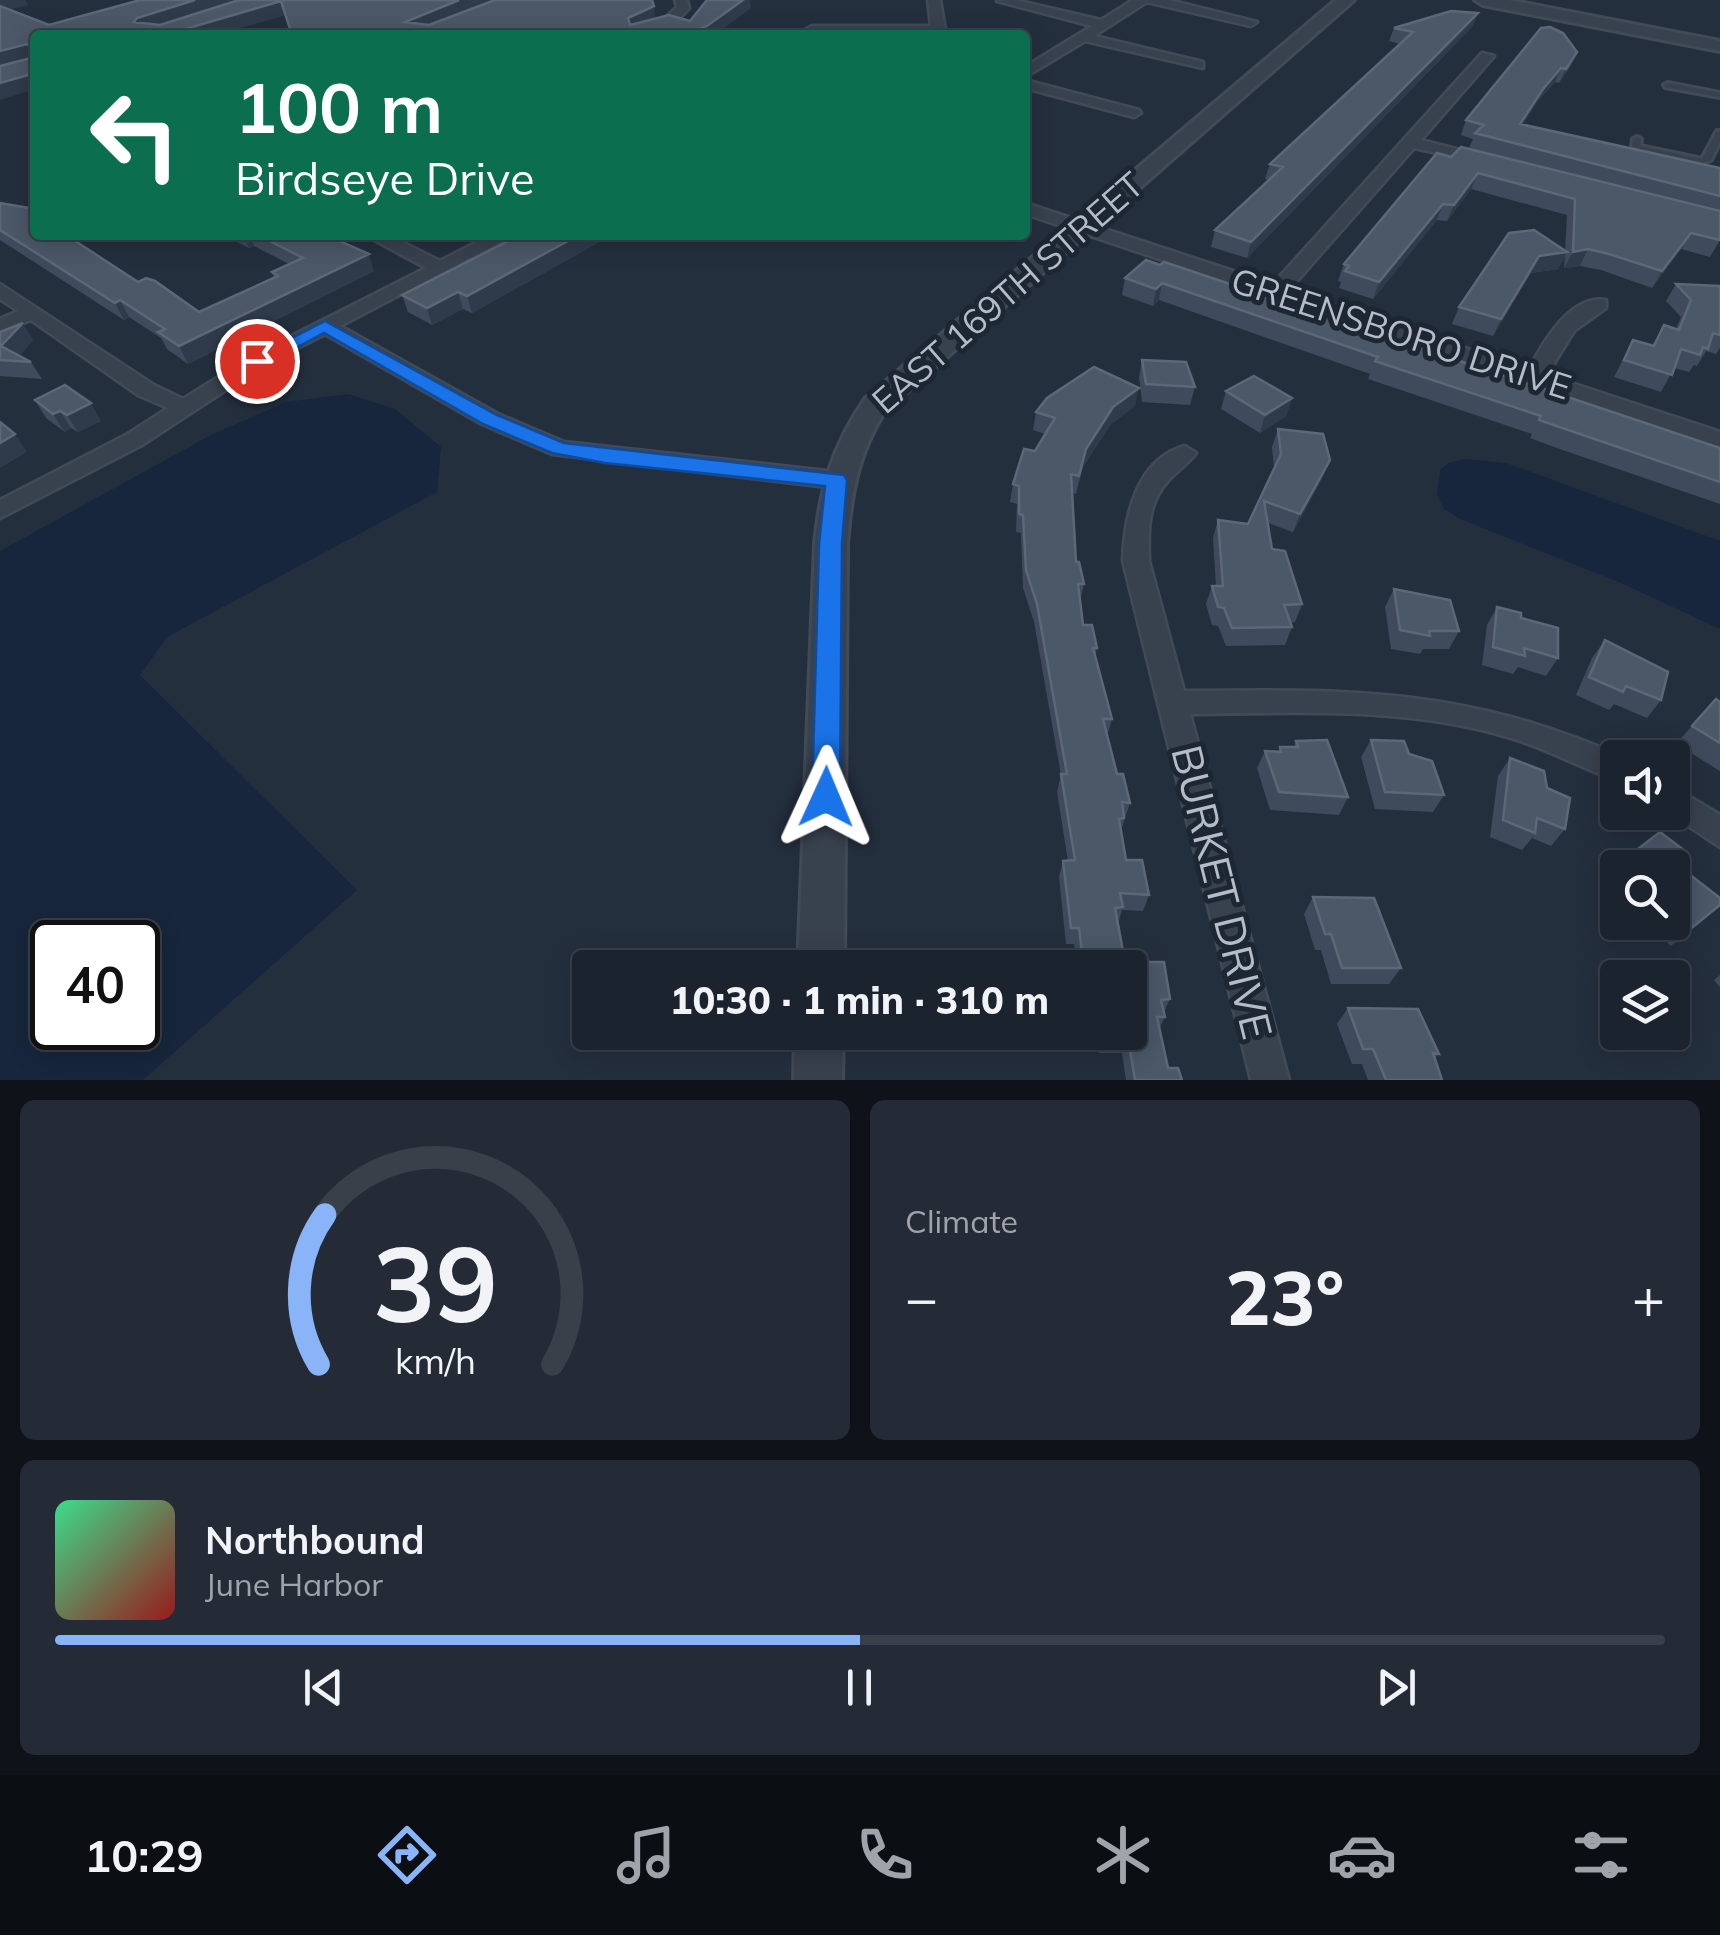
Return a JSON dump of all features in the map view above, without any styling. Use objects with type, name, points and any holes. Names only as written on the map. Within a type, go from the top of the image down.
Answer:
[{"type":"street","points":[[649,30],[670,21],[683,8],[681,0]]},
{"type":"street","points":[[934,0],[938,30]]},
{"type":"street","points":[[1030,70],[1142,0]]},
{"type":"street","points":[[1152,0],[1251,22]]},
{"type":"street","name":"EAST 169TH STREET","points":[[821,950],[831,544],[836,480],[848,443],[874,405],[1346,0]]},
{"type":"street","points":[[1483,0],[1720,46]]},
{"type":"street","points":[[1003,1],[1102,24]]},
{"type":"street","points":[[1083,36],[1198,65]]},
{"type":"street","points":[[1276,292],[1487,56]]},
{"type":"street","points":[[1030,85],[1134,113]]},
{"type":"street","points":[[1411,142],[1508,166]]},
{"type":"street","name":"GREENSBORO DRIVE","points":[[1030,210],[1720,440]]},
{"type":"street","points":[[384,240],[440,268]]},
{"type":"street","points":[[0,510],[134,440],[257,361],[494,240]]},
{"type":"street","points":[[0,290],[146,390],[184,407]]},
{"type":"street","points":[[1535,378],[1561,330],[1574,317],[1599,304]]},
{"type":"street","points":[[0,326],[32,312]]},
{"type":"street","points":[[325,326],[490,420],[560,448],[605,457],[836,480]]},
{"type":"street","name":"BURKET DRIVE","points":[[1185,453],[1150,484],[1140,502],[1135,525],[1136,560],[1176,703],[1270,1080]]},
{"type":"street","points":[[1176,703],[1364,702],[1426,706],[1530,730],[1600,760]]},
{"type":"street","points":[[1690,812],[1720,833]]},
{"type":"street","points":[[818,1080],[819,1050]]},
{"type":"lane","points":[[1668,85],[1720,95]]},
{"type":"lane","points":[[1637,140],[1636,148],[1702,162],[1707,160],[1720,133]]},
{"type":"water","points":[[348,394],[395,409],[441,447],[437,492],[167,637],[140,675],[357,890],[143,1080],[0,1080],[0,551],[211,435],[286,402]]},
{"type":"water","points":[[1465,459],[1506,463],[1720,541],[1720,629],[1444,509],[1437,495],[1440,470],[1448,463]]},
{"type":"building","points":[[140,0],[195,0],[134,22],[160,25],[239,0],[459,0],[405,22],[429,25],[495,0],[652,0],[654,6],[628,18],[630,25],[669,15],[690,21],[707,0],[743,0],[698,30],[290,30],[281,1],[182,30],[30,30],[30,46],[0,51],[0,6],[49,25]]},
{"type":"building","points":[[1451,11],[1478,13],[1251,242],[1215,230],[1283,167],[1270,164],[1413,32],[1394,28]]},
{"type":"building","points":[[1541,28],[1563,33],[1577,52],[1566,69],[1561,68],[1543,89],[1520,124],[1720,168],[1720,196],[1475,133],[1484,125],[1466,120]]},
{"type":"building","points":[[30,58],[30,74],[0,83],[0,66]]},
{"type":"building","points":[[1461,147],[1720,211],[1720,240],[1691,233],[1662,271],[1588,249],[1573,252],[1575,199],[1478,173],[1454,205],[1443,204],[1379,282],[1345,271],[1349,266],[1344,264],[1437,153],[1451,157]]},
{"type":"building","points":[[0,203],[30,208],[30,240],[74,240],[138,282],[146,278],[155,281],[199,312],[278,276],[272,272],[303,258],[268,240],[337,240],[369,254],[179,346],[158,332],[165,329],[120,300],[115,303],[0,230]]},
{"type":"building","points":[[1534,230],[1567,252],[1539,256],[1501,319],[1459,307],[1509,233]]},
{"type":"building","points":[[510,240],[570,240],[467,296],[458,292],[427,308],[402,295]]},
{"type":"building","points":[[1146,260],[1160,265],[1164,262],[1720,448],[1720,482],[1539,420],[1541,416],[1375,361],[1378,357],[1162,283],[1156,289],[1125,278]]},
{"type":"building","points":[[1676,284],[1720,286],[1720,335],[1713,333],[1708,349],[1703,347],[1700,355],[1681,349],[1672,375],[1624,360],[1633,340],[1654,346],[1664,325],[1679,330],[1691,300]]},
{"type":"building","points":[[23,323],[1,346],[31,362],[0,360],[0,332]]},
{"type":"building","points":[[1142,360],[1186,362],[1195,387],[1146,384]]},
{"type":"building","points":[[1094,367],[1139,388],[1113,407],[1086,449],[1079,476],[1071,474],[1076,562],[1084,584],[1078,584],[1083,625],[1092,625],[1097,648],[1093,648],[1112,719],[1103,719],[1117,774],[1123,774],[1130,803],[1122,802],[1124,818],[1119,819],[1126,860],[1142,860],[1149,895],[1120,893],[1123,907],[1115,908],[1123,950],[1082,950],[1079,928],[1071,928],[1063,861],[1075,860],[1061,774],[1067,774],[1037,604],[1026,570],[1019,486],[1013,484],[1024,449],[1035,451],[1055,418],[1036,412],[1047,398]]},
{"type":"building","points":[[1254,376],[1292,398],[1265,415],[1226,391]]},
{"type":"building","points":[[65,385],[91,403],[67,415],[60,411],[53,414],[35,400]]},
{"type":"building","points":[[0,422],[15,434],[0,443]]},
{"type":"building","points":[[1278,429],[1323,434],[1330,460],[1300,514],[1264,501],[1272,549],[1285,551],[1302,604],[1284,605],[1292,627],[1232,628],[1224,608],[1218,607],[1212,586],[1223,586],[1218,520],[1248,524],[1281,454]]},
{"type":"building","points":[[1394,589],[1450,600],[1459,631],[1429,631],[1430,636],[1400,630]]},
{"type":"building","points":[[1497,607],[1558,628],[1558,658],[1524,648],[1525,656],[1493,647]]},
{"type":"building","points":[[1605,640],[1668,672],[1661,700],[1626,686],[1623,692],[1589,677]]},
{"type":"building","points":[[1716,699],[1720,702],[1720,743],[1692,726]]},
{"type":"building","points":[[1327,740],[1348,797],[1279,792],[1265,751],[1298,747],[1296,741]]},
{"type":"building","points":[[1371,740],[1404,741],[1409,754],[1432,761],[1444,795],[1385,792]]},
{"type":"building","points":[[1510,758],[1544,771],[1547,788],[1570,798],[1565,829],[1537,818],[1535,833],[1503,820]]},
{"type":"building","points":[[1660,832],[1684,850],[1637,850]]},
{"type":"building","points":[[1690,875],[1720,898],[1720,905],[1690,929]]},
{"type":"building","points":[[1313,897],[1374,898],[1401,968],[1342,968]]},
{"type":"building","points":[[1147,962],[1164,962],[1170,999],[1161,1000],[1165,1017],[1157,1017],[1168,1068],[1178,1068],[1182,1080],[1135,1080],[1130,1050],[1147,1050]]},
{"type":"building","points":[[1348,1008],[1418,1009],[1439,1054],[1433,1053],[1442,1080],[1386,1080],[1373,1049],[1363,1049]]},
{"type":"route","points":[[257,361],[325,326],[490,420],[560,448],[605,457],[836,480],[826,797]]}]
